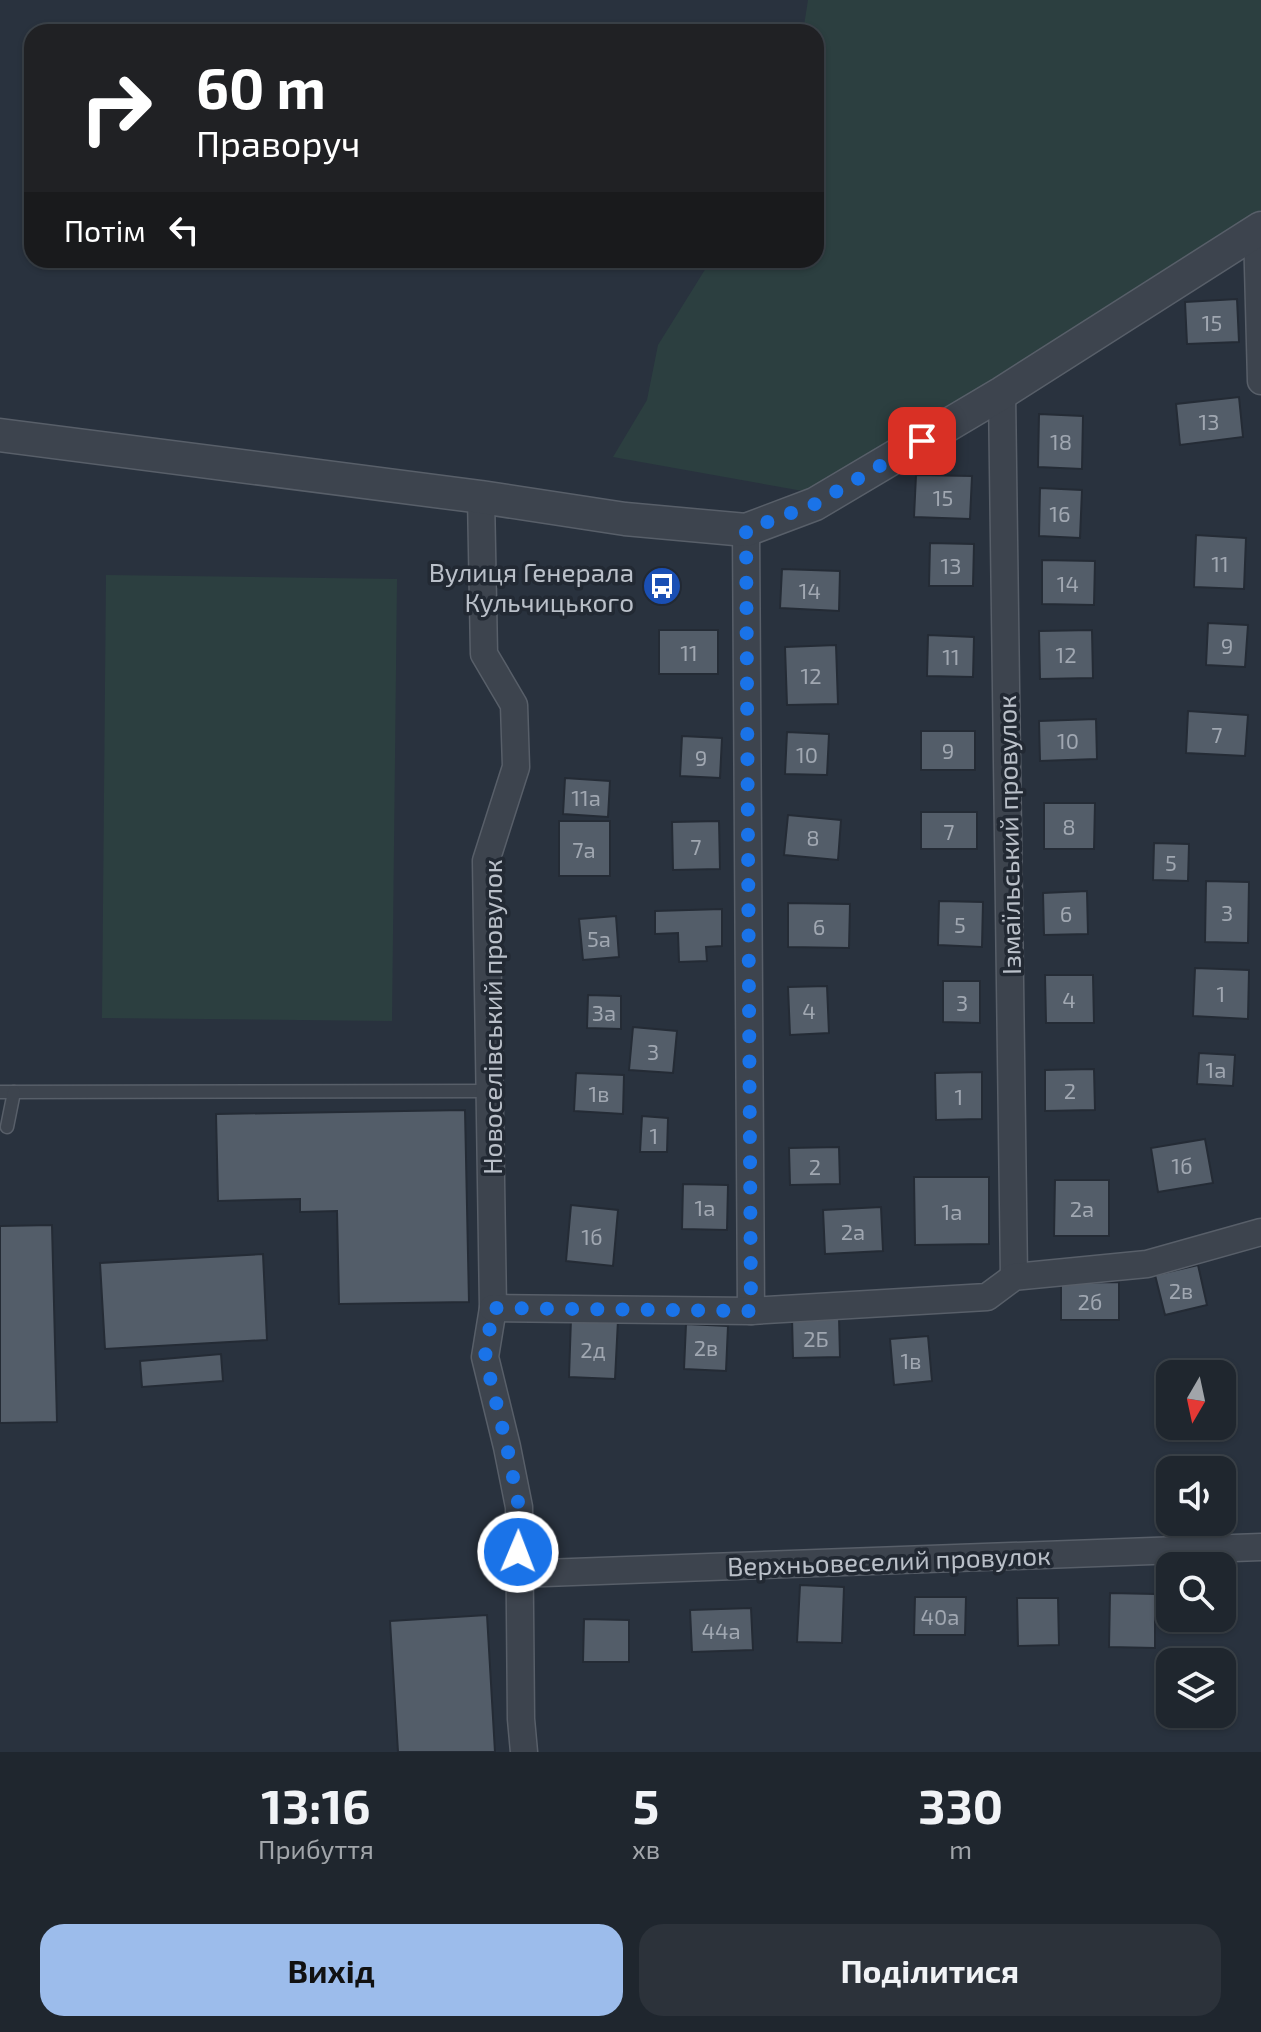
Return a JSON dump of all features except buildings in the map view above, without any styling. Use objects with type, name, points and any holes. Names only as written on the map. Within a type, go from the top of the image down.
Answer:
[{"type":"street","points":[[1259,229],[1261,381]]},
{"type":"street","points":[[0,435],[481,497],[625,519],[746,530],[815,504],[1002,393],[1259,229]]},
{"type":"street","name":"Ізмаїльський провулок","points":[[1002,393],[1014,1277]]},
{"type":"street","name":"Новоселівський провулок","points":[[481,497],[484,654],[514,705],[516,767],[486,861],[493,1308],[485,1357],[519,1507],[517,1574],[524,1752]]},
{"type":"street","points":[[746,530],[751,1311]]},
{"type":"street","points":[[493,1308],[751,1311],[987,1297],[1014,1277],[1147,1264],[1261,1232]]},
{"type":"street","name":"Верхньовеселий провулок","points":[[517,1574],[1261,1547]]},
{"type":"lane","points":[[0,1092],[488,1091]]},
{"type":"lane","points":[[7,1127],[14,1092]]},
{"type":"shaded area","points":[[808,0],[1261,0],[1261,210],[814,493],[613,457],[647,400],[658,345],[706,268],[824,268],[824,24],[804,24]]},
{"type":"shaded area","points":[[106,575],[397,579],[392,1021],[102,1018]]},
{"type":"place","name":"Вулиця Генерала Кульчицького","points":[[662,586]]},
{"type":"route","points":[[518,1552],[519,1507],[485,1357],[493,1308],[751,1311],[746,530],[815,504],[922,441]]}]
